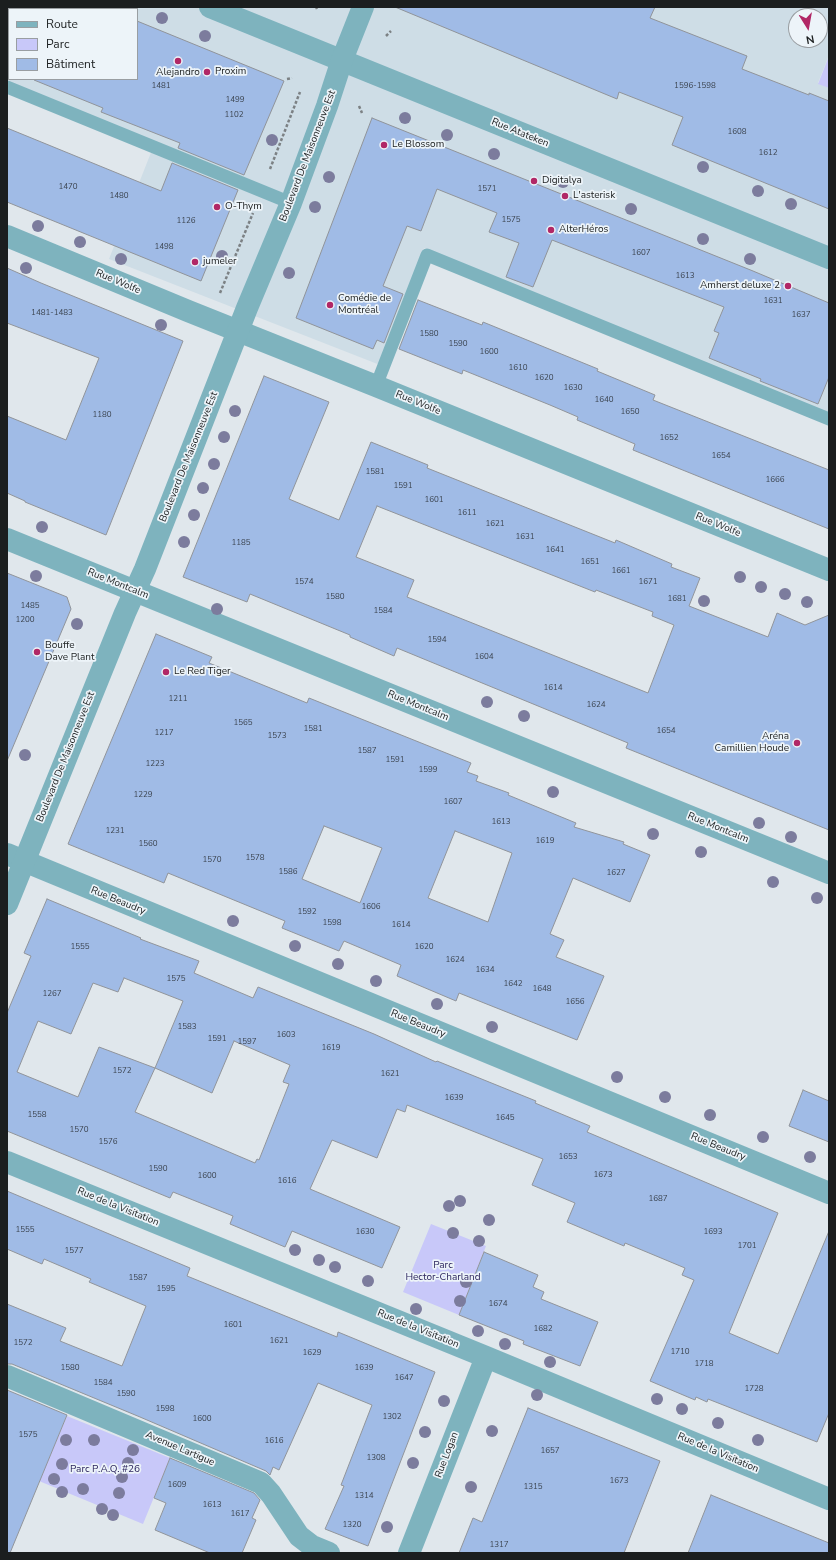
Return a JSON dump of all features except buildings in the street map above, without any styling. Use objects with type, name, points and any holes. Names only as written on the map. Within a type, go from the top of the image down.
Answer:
[{"type":"street","name":"Rue Atateken","points":[[210,7],[243,13],[342,60],[829,258]]},
{"type":"street","name":"Boulevard De Maisonneuve Est","points":[[7,904],[15,857],[145,569],[330,100],[342,60],[363,7]]},
{"type":"street","name":"Rue Wolfe","points":[[7,236],[829,570]]},
{"type":"street","name":"Rue Montcalm","points":[[7,539],[829,873]]},
{"type":"street","name":"Rue Beaudry","points":[[15,857],[829,1193]]},
{"type":"street","name":"Rue de la Visitation","points":[[7,1162],[828,1497]]},
{"type":"street","name":"Rue Logan","points":[[409,1553],[486,1357]]},
{"type":"street","name":"Avenue Lartigue","points":[[7,1376],[261,1483],[271,1494],[299,1536],[312,1546],[329,1553]]},
{"type":"lane","points":[[7,87],[290,203]]},
{"type":"lane","points":[[376,386],[427,255],[829,419]]},
{"type":"path","points":[[386,36],[391,31]]},
{"type":"path","points":[[287,79],[292,78]]},
{"type":"path","points":[[210,319],[262,191],[301,89]]},
{"type":"path","points":[[359,106],[362,113]]},
{"type":"shaded area","points":[[7,7],[829,7],[829,55],[818,83],[829,88],[829,416],[424,248],[380,365],[109,259],[152,150],[7,91]]},
{"type":"green space","points":[[829,56],[829,88],[818,84]]},
{"type":"green space","name":"Parc Hector-Charland","points":[[431,1224],[486,1246],[459,1315],[403,1292]]},
{"type":"green space","name":"Parc P.A.Q. #26","points":[[67,1416],[170,1458],[143,1524],[39,1481]]},
{"type":"place","name":"Alejandro","points":[[178,61]]},
{"type":"place","name":"Proxim","points":[[207,72]]},
{"type":"place","name":"Le Blossom","points":[[384,145]]},
{"type":"place","name":"Digitalya","points":[[534,181]]},
{"type":"place","name":"L'asterisk","points":[[565,196]]},
{"type":"place","name":"O-Thym","points":[[217,207]]},
{"type":"place","name":"AlterHéros","points":[[551,230]]},
{"type":"place","name":"jumeler","points":[[195,262]]},
{"type":"place","name":"Amherst deluxe 2","points":[[788,286]]},
{"type":"place","name":"Comédie de Montréal","points":[[330,305]]},
{"type":"place","name":"Bouffe Dave Plant","points":[[37,652]]},
{"type":"place","name":"Le Red Tiger","points":[[166,672]]},
{"type":"place","name":"Aréna Camillien Houde","points":[[797,743]]}]
